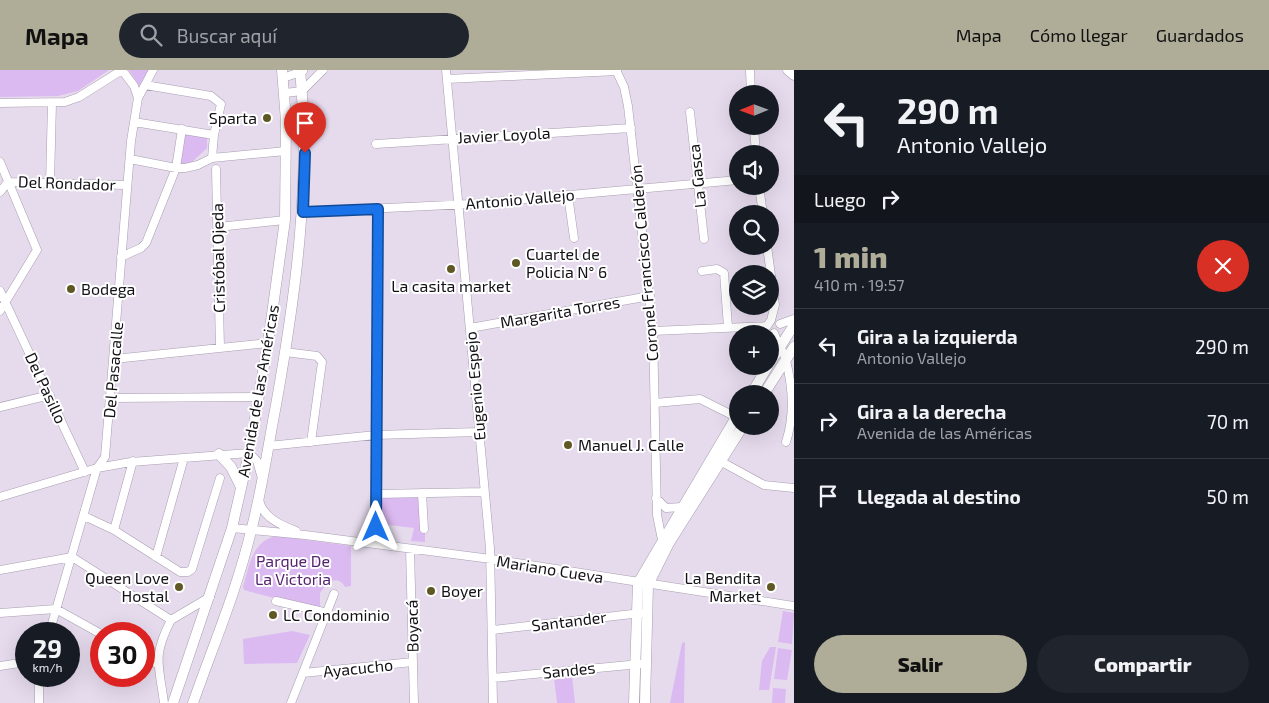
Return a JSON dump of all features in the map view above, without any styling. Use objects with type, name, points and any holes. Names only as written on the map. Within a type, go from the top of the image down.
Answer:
[{"type":"main road","points":[[788,70],[794,75]]},
{"type":"main road","name":"Avenida de las Américas","points":[[193,703],[233,591],[252,530],[285,352],[303,212],[305,145],[301,71]]},
{"type":"main road","name":"Avenida de las Américas","points":[[173,703],[232,528],[249,453],[268,343],[285,220],[286,151],[282,74]]},
{"type":"main road","points":[[780,348],[794,325]]},
{"type":"main road","points":[[771,385],[790,360],[794,347]]},
{"type":"main road","points":[[634,703],[634,664],[643,584],[682,507],[729,428]]},
{"type":"main road","points":[[665,541],[737,435]]},
{"type":"main road","points":[[219,454],[231,467],[241,486]]},
{"type":"main road","points":[[641,613],[645,664],[645,703]]},
{"type":"street","points":[[0,103],[65,102],[79,97],[122,70],[134,86],[138,98]]},
{"type":"street","name":"Del Pasacalle","points":[[52,622],[84,516],[96,468],[106,457],[126,185],[138,98],[153,70]]},
{"type":"street","points":[[284,94],[302,91],[323,70]]},
{"type":"street","name":"Eugenio Espejo","points":[[446,70],[491,559],[493,703]]},
{"type":"street","points":[[750,70],[751,85]]},
{"type":"street","points":[[282,74],[301,71]]},
{"type":"street","points":[[447,79],[521,72],[616,71]]},
{"type":"street","name":"Coronel Francisco Calderón","points":[[616,71],[624,87],[631,128],[650,296],[653,331],[657,515],[665,541]]},
{"type":"street","points":[[145,85],[211,96],[221,104],[214,135],[212,158]]},
{"type":"street","points":[[50,183],[52,102]]},
{"type":"street","name":"La Gasca","points":[[690,112],[704,239]]},
{"type":"street","points":[[134,122],[214,135]]},
{"type":"street","name":"Javier Loyola","points":[[376,144],[631,128]]},
{"type":"street","points":[[121,256],[142,248],[146,243],[176,168],[182,129]]},
{"type":"street","points":[[130,159],[176,168],[193,166],[212,158],[286,151]]},
{"type":"street","points":[[0,162],[37,245],[37,250],[0,311]]},
{"type":"street","name":"Cristóbal Ojeda","points":[[216,168],[220,348]]},
{"type":"street","name":"Antonio Vallejo","points":[[303,212],[458,204],[729,181]]},
{"type":"street","points":[[0,192],[8,182]]},
{"type":"street","name":"Del Rondador","points":[[8,182],[126,185]]},
{"type":"street","points":[[568,195],[574,238]]},
{"type":"street","points":[[375,544],[378,209]]},
{"type":"street","points":[[218,227],[285,220]]},
{"type":"street","points":[[768,255],[775,306],[769,323]]},
{"type":"street","points":[[702,271],[717,269],[724,273],[728,327]]},
{"type":"street","name":"Del Pasillo","points":[[0,292],[85,472]]},
{"type":"street","name":"Margarita Torres","points":[[470,328],[650,296]]},
{"type":"street","points":[[780,324],[794,319]]},
{"type":"street","points":[[653,331],[728,327],[769,323],[776,320],[780,324]]},
{"type":"street","points":[[779,330],[780,324]]},
{"type":"street","points":[[114,359],[268,343]]},
{"type":"street","points":[[780,348],[790,360],[792,423],[786,442]]},
{"type":"street","points":[[285,352],[317,356],[322,362],[311,442]]},
{"type":"street","points":[[0,407],[50,395]]},
{"type":"street","points":[[110,398],[258,397]]},
{"type":"street","points":[[655,403],[700,399],[729,412]]},
{"type":"street","points":[[268,446],[376,435],[478,432]]},
{"type":"street","points":[[0,497],[96,468],[133,462],[219,454],[249,453],[257,460],[262,476]]},
{"type":"street","points":[[156,557],[184,458]]},
{"type":"street","points":[[720,461],[764,485],[794,488]]},
{"type":"street","points":[[114,530],[133,462]]},
{"type":"street","points":[[84,516],[114,530],[180,572],[188,572],[192,569],[220,478]]},
{"type":"street","points":[[376,494],[484,492]]},
{"type":"street","points":[[422,493],[424,529]]},
{"type":"street","name":"Mariano Cueva","points":[[258,496],[262,508],[274,520],[305,535]]},
{"type":"street","points":[[656,498],[666,508],[682,507]]},
{"type":"street","name":"Mariano Cueva","points":[[232,528],[305,535],[491,559],[794,606]]},
{"type":"street","name":"Boyacá","points":[[410,549],[414,703]]},
{"type":"street","points":[[0,570],[72,558],[171,620]]},
{"type":"street","points":[[291,703],[334,594]]},
{"type":"street","points":[[164,703],[157,664],[162,637],[171,620],[210,596]]},
{"type":"street","points":[[276,601],[328,613]]},
{"type":"street","points":[[0,613],[56,609],[90,628]]},
{"type":"street","name":"Santander","points":[[493,630],[641,613]]},
{"type":"street","name":"Ayacucho","points":[[303,673],[413,662]]},
{"type":"street","points":[[0,666],[15,664]]},
{"type":"street","name":"Sandes","points":[[493,678],[645,664]]},
{"type":"street","points":[[39,687],[40,703]]},
{"type":"green space","points":[[0,70],[109,70],[78,91],[58,96],[0,97]]},
{"type":"green space","points":[[129,70],[149,70],[140,87]]},
{"type":"green space","points":[[184,133],[207,138],[207,148],[189,165],[176,164]]},
{"type":"green space","points":[[425,496],[425,542],[411,541],[414,528],[381,524],[381,501],[384,498]]},
{"type":"green space","name":"Parque De La Victoria","points":[[277,536],[351,546],[351,586],[345,587],[338,580],[327,583],[320,593],[320,610],[244,590],[243,587],[250,563],[257,549],[262,543]]},
{"type":"green space","points":[[783,611],[794,613],[792,644],[778,642]]},
{"type":"green space","points":[[292,631],[310,635],[297,663],[244,664],[243,639]]},
{"type":"green space","points":[[685,642],[684,703],[670,703],[682,643]]},
{"type":"green space","points":[[770,647],[776,647],[769,690],[759,690],[762,661]]},
{"type":"green space","points":[[778,648],[792,650],[787,680],[774,679]]},
{"type":"green space","points":[[572,676],[575,703],[557,703],[554,678]]},
{"type":"green space","points":[[773,688],[786,689],[785,703],[772,703]]},
{"type":"place","name":"Sparta","points":[[267,118]]},
{"type":"place","name":"Cuartel de Policia N° 6","points":[[516,263]]},
{"type":"place","name":"La casita market","points":[[451,269]]},
{"type":"place","name":"Bodega","points":[[71,289]]},
{"type":"place","name":"Manuel J. Calle","points":[[568,445]]},
{"type":"place","name":"Queen Love Hostal","points":[[179,587]]},
{"type":"place","name":"La Bendita Market","points":[[771,587]]},
{"type":"place","name":"Boyer","points":[[431,591]]},
{"type":"place","name":"LC Condominio","points":[[273,615]]},
{"type":"route","points":[[305,153],[303,212],[378,209],[376,527]]}]
